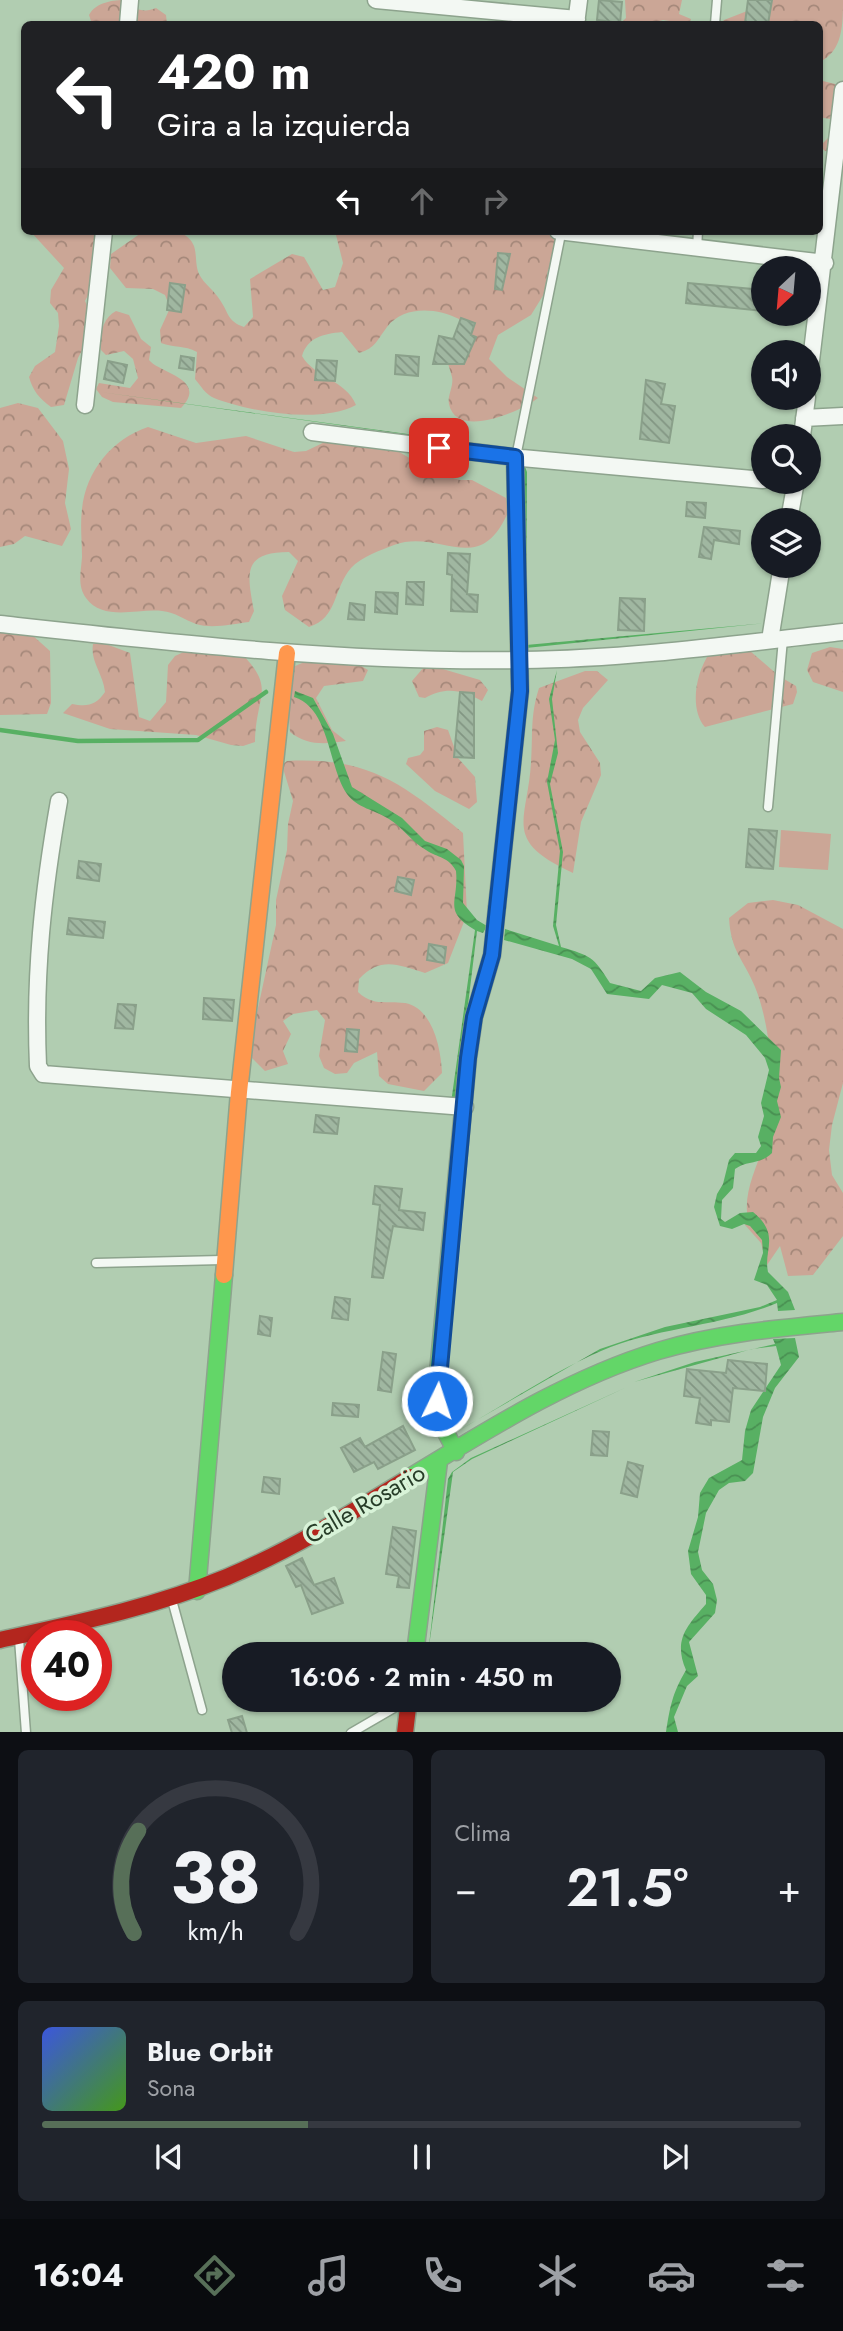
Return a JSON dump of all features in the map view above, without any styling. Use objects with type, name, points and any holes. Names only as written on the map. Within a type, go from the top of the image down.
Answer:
[{"type":"street","points":[[128,21],[130,0]]},
{"type":"street","points":[[376,0],[568,21]]},
{"type":"street","points":[[577,21],[579,0]]},
{"type":"street","points":[[814,340],[843,90]]},
{"type":"street","points":[[85,405],[104,235]]},
{"type":"street","points":[[584,235],[825,263]]},
{"type":"street","points":[[803,424],[805,410]]},
{"type":"street","points":[[804,418],[843,416]]},
{"type":"street","points":[[312,432],[515,457],[751,479]]},
{"type":"street","points":[[456,1452],[440,1421],[436,1394],[474,1017],[492,955],[498,911],[522,660],[515,457]]},
{"type":"street","points":[[777,640],[781,578]]},
{"type":"street","points":[[0,624],[287,653],[522,660],[701,650],[843,632]]},
{"type":"street","points":[[197,1591],[239,1092],[287,653]]},
{"type":"street","points":[[59,802],[47,870],[35,997],[38,1066],[43,1074],[239,1092],[465,1107]]},
{"type":"street","name":"Calle Rosario","points":[[0,1640],[118,1614],[197,1591],[301,1542],[439,1461],[604,1371],[656,1352],[743,1332],[843,1321]]},
{"type":"street","points":[[416,1642],[439,1461]]},
{"type":"street","points":[[405,1732],[407,1712]]},
{"type":"lane","points":[[715,21],[718,0]]},
{"type":"lane","points":[[515,457],[559,235]]},
{"type":"lane","points":[[697,249],[698,235]]},
{"type":"lane","points":[[768,807],[777,640]]},
{"type":"lane","points":[[96,1263],[225,1260]]},
{"type":"lane","points":[[171,1598],[202,1710]]},
{"type":"lane","points":[[18,1636],[26,1732]]},
{"type":"lane","points":[[351,1732],[386,1712]]},
{"type":"green space","points":[[126,0],[140,10],[156,8],[166,15],[167,21],[91,21],[89,15],[92,11],[110,1]]},
{"type":"green space","points":[[625,0],[682,0],[679,14],[691,19],[623,21],[626,18]]},
{"type":"green space","points":[[765,0],[843,0],[842,28],[837,44],[823,60],[823,21],[723,21],[760,6]]},
{"type":"green space","points":[[823,81],[839,85],[832,152],[823,149],[823,143],[829,137],[833,125],[830,119],[823,118]]},
{"type":"green space","points":[[34,235],[107,235],[96,280],[85,301],[96,324],[78,358],[64,405],[51,407],[40,397],[29,377],[35,366],[55,352],[59,326],[58,313],[50,303],[51,290],[64,268]]},
{"type":"green space","points":[[138,235],[186,236],[194,246],[201,278],[218,296],[231,319],[244,327],[253,317],[250,279],[292,254],[304,257],[323,290],[335,287],[343,263],[336,235],[549,235],[556,240],[555,260],[548,270],[544,294],[531,315],[498,335],[489,359],[507,377],[538,398],[505,415],[490,419],[464,420],[454,415],[449,404],[452,380],[445,351],[461,332],[459,319],[441,313],[421,311],[402,315],[394,320],[373,346],[359,353],[342,332],[323,335],[308,345],[302,356],[315,369],[345,390],[356,405],[341,411],[305,415],[246,408],[214,398],[195,379],[197,352],[161,343],[160,330],[170,308],[165,295],[153,289],[126,288],[110,268],[111,254]]},
{"type":"green space","points":[[116,311],[129,315],[141,339],[151,347],[149,360],[186,383],[188,398],[181,408],[113,402],[102,397],[96,389],[99,383],[130,388],[138,378],[133,359],[124,351],[106,355],[101,350],[103,328],[107,318]]},
{"type":"green space","points":[[18,403],[38,408],[63,441],[69,469],[65,503],[71,529],[62,546],[25,536],[14,544],[0,547],[0,408]]},
{"type":"green space","points":[[148,427],[196,443],[246,436],[294,452],[306,451],[329,440],[389,446],[435,473],[460,480],[472,480],[506,498],[509,510],[498,531],[485,543],[458,547],[411,541],[366,557],[355,564],[345,576],[325,617],[309,627],[285,610],[282,596],[298,561],[289,552],[263,556],[255,561],[251,568],[250,586],[254,611],[249,622],[209,626],[196,624],[167,612],[102,610],[86,598],[81,583],[81,515],[85,495],[95,470],[112,448],[135,432]]},
{"type":"green space","points":[[0,631],[31,634],[50,651],[51,703],[47,714],[0,715]]},
{"type":"green space","points":[[93,644],[106,644],[130,653],[139,717],[150,721],[166,702],[168,665],[175,656],[186,651],[237,649],[250,662],[261,683],[255,742],[243,746],[231,745],[196,735],[110,729],[63,713],[72,704],[87,705],[95,702],[105,692],[93,656]]},
{"type":"green space","points":[[830,647],[843,649],[843,692],[813,682],[807,670],[812,653]]},
{"type":"green space","points":[[750,651],[779,676],[796,686],[793,704],[705,727],[697,711],[696,701],[704,662],[709,654]]},
{"type":"green space","points":[[346,657],[368,670],[363,681],[324,686],[316,698],[332,730],[346,741],[317,743],[296,737],[290,732],[286,670],[309,660]]},
{"type":"green space","points":[[424,667],[436,667],[480,680],[488,690],[482,701],[454,691],[419,697],[412,681]]},
{"type":"green space","points":[[585,671],[597,671],[608,680],[583,708],[578,720],[580,732],[600,763],[601,775],[581,822],[573,873],[551,861],[527,840],[524,815],[531,763],[533,716],[539,688]]},
{"type":"green space","points":[[437,727],[448,730],[458,758],[475,777],[477,802],[469,809],[435,791],[406,764],[408,758],[420,755],[424,750],[424,731]]},
{"type":"green space","points":[[287,761],[341,764],[383,777],[421,800],[463,833],[467,914],[448,963],[425,973],[398,965],[382,965],[359,979],[358,992],[369,1000],[415,1006],[429,1021],[440,1053],[442,1073],[424,1091],[388,1084],[379,1076],[377,1052],[354,1063],[347,1073],[335,1074],[324,1068],[319,1056],[325,1020],[317,1010],[293,1014],[283,1021],[291,1034],[283,1051],[288,1064],[265,1071],[248,1054],[276,925],[276,900],[287,850],[288,824],[293,801],[282,765]]},
{"type":"green space","points":[[781,830],[831,834],[828,870],[779,867]]},
{"type":"green space","points":[[773,900],[798,905],[843,929],[843,1083],[832,1125],[829,1150],[832,1175],[843,1193],[843,1236],[813,1275],[788,1276],[780,1246],[767,1265],[761,1243],[745,1225],[748,1219],[751,1182],[771,1120],[772,1071],[768,1034],[760,1001],[732,939],[729,918],[748,903]]},
{"type":"water","points":[[100,392],[518,449],[527,472],[526,645],[767,623],[526,648],[522,642],[525,473],[518,450]]},
{"type":"water","points":[[557,670],[552,699],[558,753],[550,784],[563,852],[556,925],[561,947],[590,958],[610,983],[641,991],[655,978],[680,972],[706,992],[741,1011],[781,1050],[781,1087],[777,1101],[781,1117],[773,1137],[772,1153],[735,1169],[733,1188],[722,1200],[721,1219],[725,1222],[740,1213],[753,1212],[761,1220],[769,1235],[768,1272],[788,1292],[795,1310],[778,1311],[777,1303],[734,1317],[622,1343],[576,1363],[600,1349],[665,1327],[760,1307],[777,1300],[767,1285],[754,1280],[763,1253],[762,1240],[750,1226],[744,1224],[732,1229],[720,1226],[714,1207],[729,1160],[735,1153],[756,1153],[761,1146],[758,1137],[764,1116],[761,1103],[769,1070],[765,1058],[746,1035],[706,1009],[692,993],[662,985],[649,999],[607,994],[591,969],[572,959],[504,940],[505,929],[559,946],[553,926],[560,851],[547,782],[555,740],[549,699]]},
{"type":"water","points":[[295,691],[313,698],[333,734],[352,787],[402,818],[425,841],[447,849],[461,860],[464,866],[463,903],[477,920],[487,926],[483,933],[477,931],[456,1103],[451,1103],[475,930],[455,911],[456,871],[447,860],[421,847],[389,819],[351,799],[341,783],[322,725],[306,703],[294,697]]},
{"type":"water","points":[[795,1338],[799,1357],[775,1388],[763,1417],[753,1473],[745,1481],[729,1483],[719,1490],[706,1513],[698,1552],[702,1570],[713,1584],[717,1600],[715,1613],[689,1642],[698,1676],[687,1686],[674,1717],[678,1732],[666,1732],[672,1701],[686,1670],[681,1650],[684,1634],[706,1604],[706,1595],[691,1574],[688,1551],[698,1517],[700,1493],[709,1478],[742,1460],[745,1431],[751,1410],[781,1365],[776,1346],[754,1349],[775,1344],[773,1339]]},
{"type":"water","points":[[749,1350],[634,1382],[695,1362]]},
{"type":"water","points":[[576,1363],[482,1417],[546,1379]]},
{"type":"water","points":[[627,1387],[472,1459],[453,1472],[429,1642],[448,1479],[452,1472],[471,1458]]},
{"type":"building","points":[[599,0],[622,2],[620,21],[597,20]]},
{"type":"building","points":[[748,0],[772,0],[768,21],[745,21]]},
{"type":"building","points":[[498,253],[510,254],[502,290],[495,289]]},
{"type":"building","points":[[170,283],[185,285],[181,312],[167,310]]},
{"type":"building","points":[[688,283],[751,289],[751,310],[686,303]]},
{"type":"building","points":[[461,318],[475,323],[471,335],[476,337],[464,364],[433,364],[439,336],[453,339]]},
{"type":"building","points":[[396,355],[419,357],[418,376],[395,374]]},
{"type":"building","points":[[181,356],[194,358],[193,370],[179,368]]},
{"type":"building","points":[[317,360],[337,361],[335,381],[315,380]]},
{"type":"building","points":[[108,361],[127,365],[123,383],[104,379]]},
{"type":"building","points":[[646,380],[665,384],[661,404],[675,406],[669,443],[640,439]]},
{"type":"building","points":[[687,502],[706,503],[705,518],[686,516]]},
{"type":"building","points":[[704,527],[740,531],[739,544],[714,540],[711,559],[699,557]]},
{"type":"building","points":[[448,553],[470,554],[467,594],[478,595],[477,612],[451,611],[452,575],[447,574]]},
{"type":"building","points":[[407,582],[424,582],[423,605],[406,604]]},
{"type":"building","points":[[376,592],[398,593],[397,614],[375,612]]},
{"type":"building","points":[[620,598],[645,599],[644,631],[618,630]]},
{"type":"building","points":[[350,603],[365,605],[364,620],[348,619]]},
{"type":"building","points":[[460,692],[474,693],[474,758],[454,757]]},
{"type":"building","points":[[749,829],[777,831],[773,869],[746,867]]},
{"type":"building","points":[[79,861],[101,864],[99,881],[77,878]]},
{"type":"building","points":[[398,877],[414,880],[411,895],[395,891]]},
{"type":"building","points":[[69,918],[105,922],[103,938],[67,934]]},
{"type":"building","points":[[429,944],[446,947],[444,963],[427,960]]},
{"type":"building","points":[[204,998],[234,1000],[232,1021],[203,1019]]},
{"type":"building","points":[[118,1004],[136,1005],[133,1029],[115,1028]]},
{"type":"building","points":[[347,1029],[359,1030],[357,1052],[345,1051]]},
{"type":"building","points":[[316,1115],[339,1118],[337,1134],[314,1132]]},
{"type":"building","points":[[375,1186],[402,1189],[399,1210],[425,1213],[423,1230],[393,1226],[383,1278],[372,1277],[380,1205],[373,1204]]},
{"type":"building","points":[[335,1297],[350,1299],[348,1320],[332,1318]]},
{"type":"building","points":[[260,1316],[272,1318],[270,1336],[258,1334]]},
{"type":"building","points":[[383,1352],[396,1354],[391,1392],[378,1390]]},
{"type":"building","points":[[728,1360],[767,1364],[765,1391],[733,1388],[729,1422],[711,1420],[711,1425],[696,1423],[700,1398],[684,1396],[687,1369],[726,1373]]},
{"type":"building","points":[[333,1403],[359,1405],[358,1417],[332,1415]]},
{"type":"building","points":[[403,1426],[415,1450],[378,1469],[374,1462],[354,1472],[341,1448],[360,1438],[365,1447]]},
{"type":"building","points":[[593,1431],[609,1432],[607,1456],[591,1455]]},
{"type":"building","points":[[628,1462],[643,1466],[637,1497],[621,1493]]},
{"type":"building","points":[[264,1477],[280,1479],[279,1494],[262,1492]]},
{"type":"building","points":[[393,1527],[416,1531],[409,1588],[397,1587],[399,1576],[386,1574]]},
{"type":"building","points":[[302,1558],[314,1585],[334,1578],[343,1603],[312,1614],[301,1585],[296,1587],[286,1566]]},
{"type":"building","points":[[242,1716],[247,1732],[232,1732],[228,1720]]},
{"type":"waterway","points":[[0,730],[78,741],[198,740],[266,692]]},
{"type":"traffic: fast","points":[[456,1452],[440,1421],[436,1394],[468,1058],[474,1017],[492,955],[497,907]]},
{"type":"traffic: fast","points":[[197,1591],[224,1275]]},
{"type":"traffic: fast","points":[[410,1477],[530,1406],[625,1362],[704,1340],[843,1322]]},
{"type":"traffic: fast","points":[[416,1642],[439,1461]]},
{"type":"traffic: slow","points":[[497,907],[520,691],[515,458]]},
{"type":"traffic: slow","points":[[224,1275],[239,1092],[287,653]]},
{"type":"traffic: jam","points":[[0,1640],[143,1606],[227,1577],[297,1543],[410,1477]]},
{"type":"traffic: jam","points":[[405,1732],[407,1712]]},
{"type":"route","points":[[437,1401],[468,1058],[474,1017],[492,955],[498,911],[522,660],[515,457],[439,448]]}]
